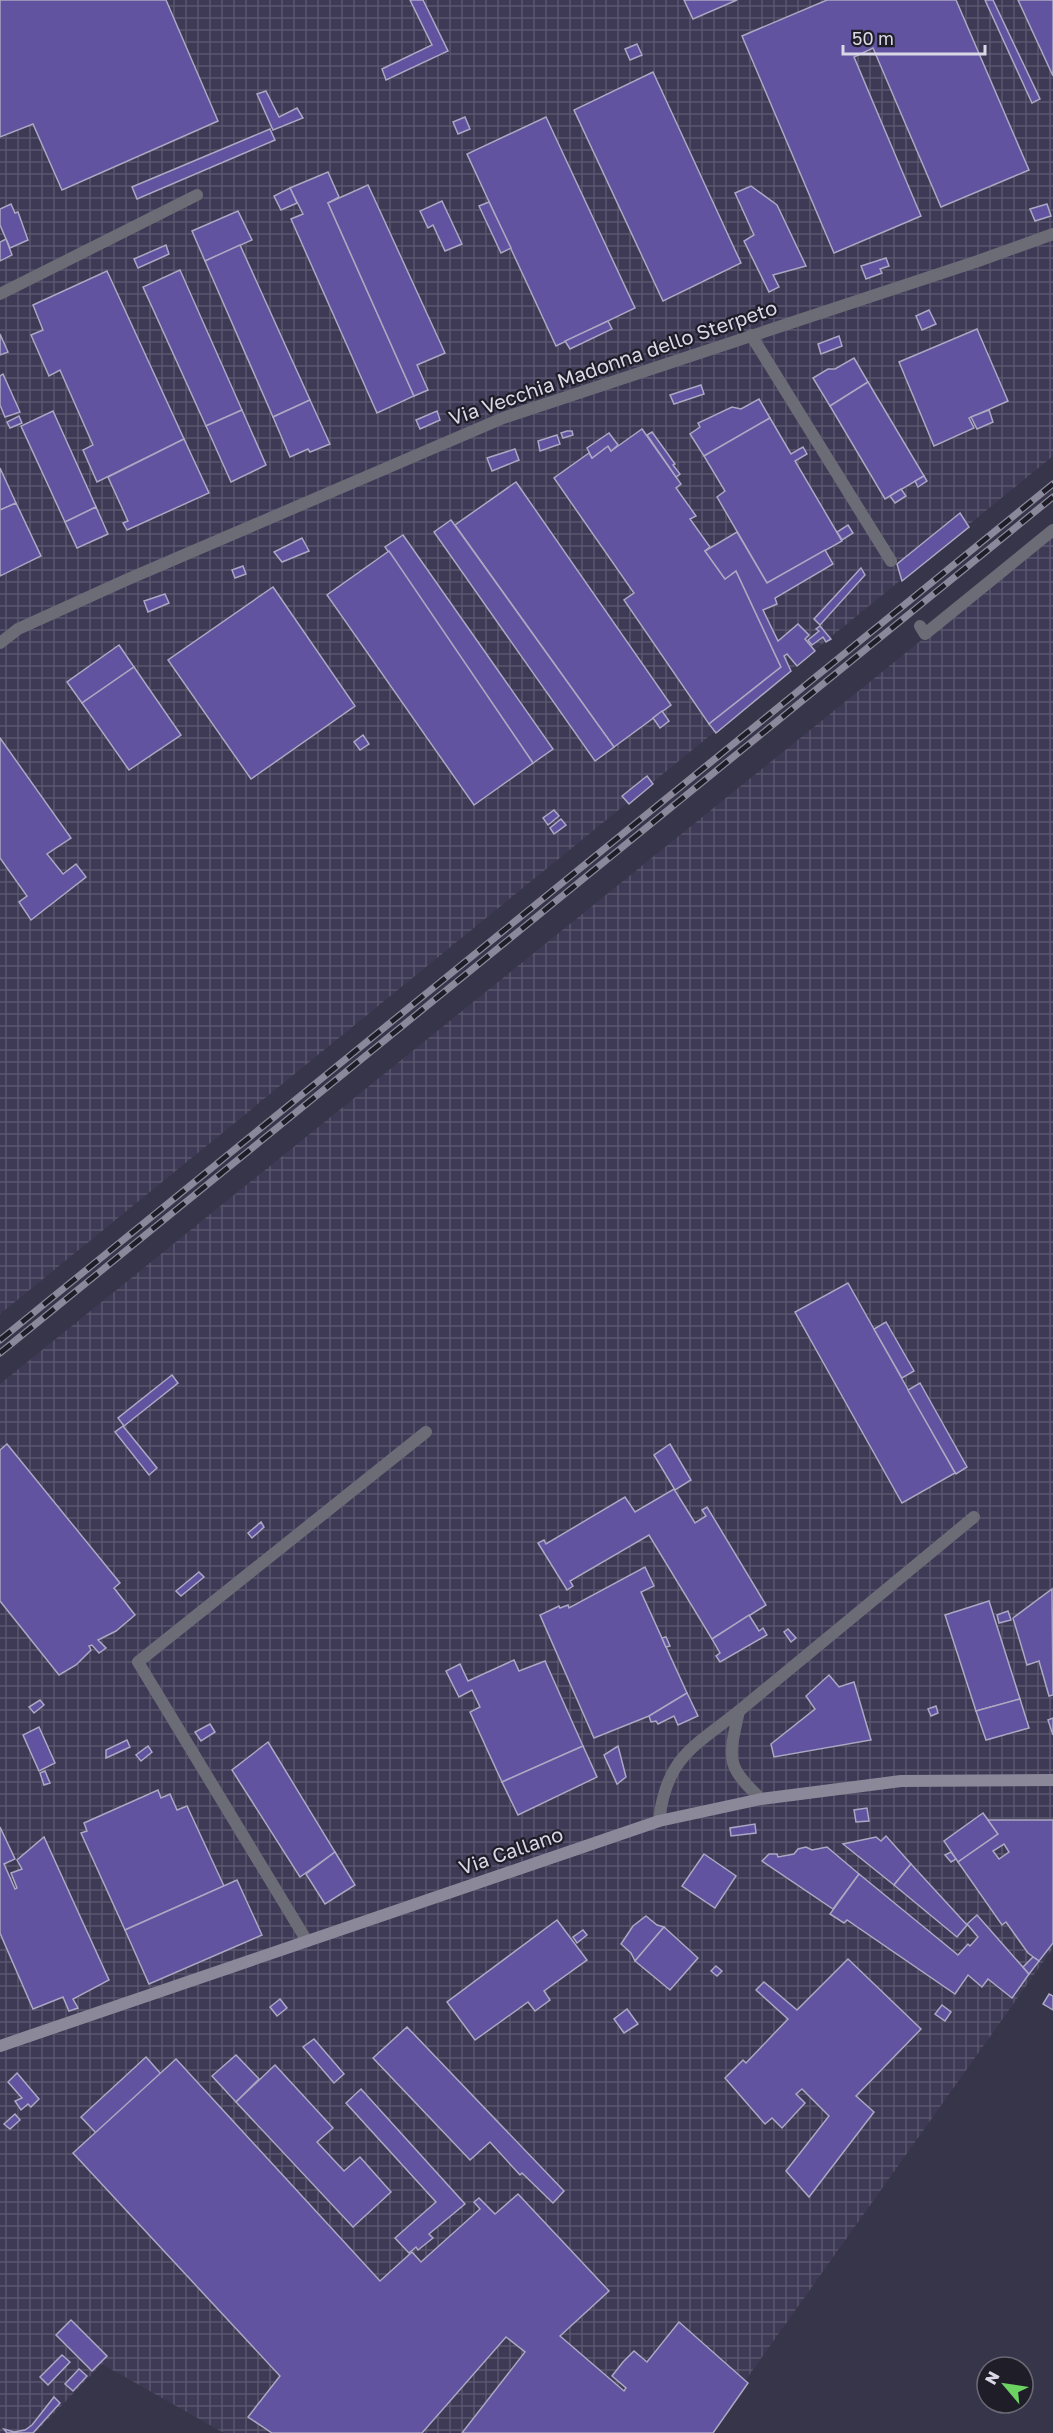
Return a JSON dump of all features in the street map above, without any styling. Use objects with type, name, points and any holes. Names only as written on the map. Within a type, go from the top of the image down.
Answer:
[{"type":"street","points":[[0,294],[197,195]]},
{"type":"street","name":"Via Vecchia Madonna dello Sterpeto","points":[[0,643],[18,629],[115,585],[503,418],[978,261],[1053,234]]},
{"type":"street","points":[[751,335],[891,561]]},
{"type":"street","points":[[920,626],[926,634],[1053,530]]},
{"type":"street","points":[[307,1941],[138,1662],[426,1432]]},
{"type":"street","points":[[659,1821],[662,1795],[668,1776],[681,1759],[974,1517]]},
{"type":"street","points":[[739,1711],[731,1750],[732,1764],[742,1781],[760,1798]]},
{"type":"street","name":"Via Callano","points":[[0,2046],[659,1821],[760,1798],[901,1781],[1053,1780]]},
{"type":"shaded area","points":[[0,0],[1053,0],[1053,456],[0,1314]]},
{"type":"shaded area","points":[[1053,534],[1053,1948],[708,2433],[224,2433],[102,2364],[35,2433],[0,2433],[0,1384]]},
{"type":"building","points":[[0,0],[166,0],[218,121],[62,190],[33,124],[0,137]]},
{"type":"building","points":[[410,0],[423,0],[448,51],[386,80],[382,69],[432,45]]},
{"type":"building","points":[[684,0],[737,0],[693,19]]},
{"type":"building","points":[[827,0],[956,0],[1029,170],[941,207],[873,48],[854,57],[921,216],[834,253],[742,36]]},
{"type":"building","points":[[985,0],[993,0],[1040,99],[1032,103]]},
{"type":"building","points":[[1018,0],[1053,0],[1053,76]]},
{"type":"building","points":[[637,44],[642,55],[630,60],[625,49]]},
{"type":"building","points":[[653,72],[741,263],[663,301],[574,110]]},
{"type":"building","points":[[266,91],[279,117],[297,108],[303,118],[273,130],[257,94]]},
{"type":"building","points":[[465,117],[470,129],[458,134],[453,122]]},
{"type":"building","points":[[546,117],[635,308],[556,346],[467,154]]},
{"type":"building","points":[[270,129],[275,140],[137,199],[132,187]]},
{"type":"building","points":[[328,172],[339,197],[328,203],[414,396],[377,413],[291,219],[303,214],[290,188]]},
{"type":"building","points":[[368,185],[445,353],[417,365],[428,390],[414,396],[328,203]]},
{"type":"building","points":[[751,186],[777,205],[806,266],[773,275],[779,287],[769,292],[744,241],[754,235],[735,193]]},
{"type":"building","points":[[290,188],[297,203],[281,210],[274,196]]},
{"type":"building","points":[[442,201],[462,244],[445,251],[433,225],[428,228],[420,211]]},
{"type":"building","points":[[489,202],[511,248],[501,253],[479,206]]},
{"type":"building","points":[[11,204],[15,213],[18,212],[28,240],[10,248],[0,225],[0,209]]},
{"type":"building","points":[[1047,204],[1051,216],[1035,221],[1030,209]]},
{"type":"building","points":[[238,211],[252,240],[205,261],[192,231]]},
{"type":"building","points":[[6,239],[12,255],[0,261],[0,242]]},
{"type":"building","points":[[166,245],[169,254],[138,268],[134,259]]},
{"type":"building","points":[[240,245],[310,400],[273,417],[205,261]]},
{"type":"building","points":[[886,258],[889,266],[880,269],[882,273],[866,279],[861,266]]},
{"type":"building","points":[[180,270],[242,410],[206,426],[143,287]]},
{"type":"building","points":[[107,271],[184,439],[97,482],[83,450],[93,445],[60,370],[49,376],[31,335],[43,330],[33,305]]},
{"type":"building","points":[[929,310],[936,324],[922,330],[916,316]]},
{"type":"building","points":[[608,321],[612,329],[570,349],[565,341]]},
{"type":"building","points":[[977,329],[1008,401],[969,418],[974,428],[934,446],[899,362]]},
{"type":"building","points":[[0,334],[8,352],[0,355]]},
{"type":"building","points":[[839,336],[842,346],[821,354],[818,344]]},
{"type":"building","points":[[854,358],[868,382],[830,406],[813,378]]},
{"type":"building","points":[[3,374],[20,412],[5,417],[0,405],[0,376]]},
{"type":"building","points":[[868,382],[924,476],[885,499],[830,406]]},
{"type":"building","points":[[701,385],[704,394],[674,404],[670,395]]},
{"type":"building","points":[[759,399],[770,418],[704,456],[690,434],[700,427],[698,423],[732,407],[741,409]]},
{"type":"building","points":[[310,400],[330,444],[310,452],[308,449],[290,457],[273,417]]},
{"type":"building","points":[[242,410],[266,465],[231,482],[206,426]]},
{"type":"building","points":[[989,410],[993,422],[977,429],[971,417]]},
{"type":"building","points":[[53,411],[96,507],[65,522],[21,426]]},
{"type":"building","points":[[437,411],[440,420],[420,429],[416,420]]},
{"type":"building","points":[[19,416],[22,423],[10,428],[7,422]]},
{"type":"building","points":[[770,418],[791,454],[803,447],[807,454],[795,461],[842,541],[767,583],[717,497],[725,491],[704,456]]},
{"type":"building","points":[[642,429],[681,484],[676,488],[696,516],[690,519],[710,547],[705,551],[725,579],[736,571],[781,667],[709,724],[624,600],[634,593],[554,478],[589,453],[592,458],[608,446],[611,451]]},
{"type":"building","points":[[572,431],[573,435],[563,438],[561,433]]},
{"type":"building","points":[[652,432],[675,464],[673,465],[680,474],[676,477],[647,435]]},
{"type":"building","points":[[609,433],[618,445],[611,451],[608,446],[592,458],[587,448]]},
{"type":"building","points":[[557,435],[560,444],[540,451],[538,441]]},
{"type":"building","points":[[184,439],[209,493],[127,530],[123,523],[128,521],[108,477]]},
{"type":"building","points":[[515,449],[519,460],[492,471],[487,458]]},
{"type":"building","points":[[0,468],[16,503],[0,510]]},
{"type":"building","points":[[924,476],[927,481],[918,487],[915,481]]},
{"type":"building","points":[[516,482],[671,705],[614,747],[455,525]]},
{"type":"building","points":[[901,489],[906,496],[895,503],[890,496]]},
{"type":"building","points":[[16,503],[41,556],[0,576],[0,510]]},
{"type":"building","points":[[96,507],[108,534],[77,548],[65,522]]},
{"type":"building","points":[[960,513],[969,527],[902,581],[897,564]]},
{"type":"building","points":[[451,520],[614,747],[595,761],[434,532]]},
{"type":"building","points":[[848,525],[853,533],[842,540],[837,532]]},
{"type":"building","points":[[737,532],[767,583],[825,550],[833,564],[775,598],[777,604],[763,610],[778,641],[798,624],[809,635],[805,639],[815,651],[797,666],[787,654],[784,656],[791,671],[716,733],[709,724],[781,667],[736,571],[725,579],[705,551]]},
{"type":"building","points":[[403,535],[553,749],[533,763],[385,547]]},
{"type":"building","points":[[302,538],[309,551],[282,562],[274,552]]},
{"type":"building","points":[[389,551],[533,763],[474,805],[327,595]]},
{"type":"building","points":[[243,566],[246,574],[235,578],[232,570]]},
{"type":"building","points":[[861,568],[865,575],[820,625],[814,619]]},
{"type":"building","points":[[273,587],[355,706],[251,779],[168,660]]},
{"type":"building","points":[[165,594],[169,603],[148,612],[144,601]]},
{"type":"building","points":[[820,626],[831,639],[826,642],[823,637],[812,645],[808,640],[819,631],[816,629]]},
{"type":"building","points":[[119,645],[134,667],[82,703],[67,682]]},
{"type":"building","points":[[134,667],[181,735],[129,770],[82,703]]},
{"type":"building","points":[[662,711],[669,721],[660,728],[653,718]]},
{"type":"building","points":[[363,735],[369,744],[360,750],[354,742]]},
{"type":"building","points":[[0,738],[71,838],[47,854],[63,874],[76,864],[86,877],[31,920],[19,902],[27,896],[0,858]]},
{"type":"building","points":[[647,776],[653,784],[629,804],[622,796]]},
{"type":"building","points":[[554,810],[559,816],[548,825],[543,818]]},
{"type":"building","points":[[561,819],[566,825],[554,834],[550,828]]},
{"type":"building","points":[[848,1283],[955,1473],[902,1503],[795,1312]]},
{"type":"building","points":[[886,1322],[914,1371],[902,1378],[874,1329]]},
{"type":"building","points":[[172,1375],[178,1383],[124,1426],[118,1418]]},
{"type":"building","points":[[920,1383],[967,1467],[956,1474],[908,1390]]},
{"type":"building","points":[[123,1426],[157,1468],[149,1475],[115,1432]]},
{"type":"building","points":[[7,1444],[120,1583],[114,1588],[135,1615],[116,1631],[98,1640],[106,1648],[99,1653],[92,1645],[89,1646],[91,1650],[76,1665],[59,1675],[0,1601],[0,1450]]},
{"type":"building","points":[[670,1444],[691,1480],[675,1490],[654,1455]]},
{"type":"building","points":[[674,1489],[695,1523],[706,1516],[702,1510],[707,1507],[766,1605],[712,1639],[649,1535],[570,1581],[573,1586],[567,1590],[538,1543],[544,1540],[546,1544],[625,1497],[635,1512]]},
{"type":"building","points":[[261,1522],[264,1527],[252,1538],[248,1533]]},
{"type":"building","points":[[645,1567],[654,1586],[641,1592],[687,1693],[649,1716],[594,1738],[540,1615],[559,1606],[560,1608],[568,1605],[569,1608]]},
{"type":"building","points":[[199,1572],[204,1577],[181,1596],[176,1591]]},
{"type":"building","points":[[1052,1589],[1053,1695],[1049,1696],[1039,1661],[1027,1665],[1013,1618]]},
{"type":"building","points":[[989,1601],[1020,1699],[976,1711],[945,1615]]},
{"type":"building","points":[[1008,1611],[1011,1620],[999,1623],[997,1615]]},
{"type":"building","points":[[749,1615],[759,1631],[763,1628],[767,1635],[720,1662],[716,1656],[720,1653],[712,1639]]},
{"type":"building","points":[[788,1629],[796,1638],[791,1642],[784,1632]]},
{"type":"building","points":[[666,1637],[670,1646],[666,1647],[662,1638]]},
{"type":"building","points":[[514,1660],[519,1671],[545,1661],[583,1746],[502,1782],[470,1712],[480,1707],[472,1690],[459,1697],[446,1671],[460,1664],[468,1681]]},
{"type":"building","points":[[829,1675],[839,1687],[854,1682],[871,1740],[774,1757],[771,1744],[815,1709],[806,1696]]},
{"type":"building","points":[[687,1693],[698,1716],[678,1725],[674,1716],[658,1724],[656,1721],[651,1722],[649,1716]]},
{"type":"building","points":[[1020,1699],[1029,1728],[986,1740],[976,1711]]},
{"type":"building","points":[[40,1700],[44,1705],[34,1713],[29,1707]]},
{"type":"building","points":[[936,1706],[938,1713],[931,1716],[928,1709]]},
{"type":"building","points":[[1053,1718],[1053,1735],[1048,1720]]},
{"type":"building","points":[[210,1724],[215,1732],[201,1741],[195,1732]]},
{"type":"building","points":[[39,1727],[55,1763],[39,1771],[23,1735]]},
{"type":"building","points":[[127,1740],[130,1747],[106,1758],[106,1750]]},
{"type":"building","points":[[268,1742],[335,1852],[300,1877],[232,1770]]},
{"type":"building","points":[[148,1746],[152,1752],[141,1761],[136,1755]]},
{"type":"building","points":[[583,1746],[597,1777],[518,1815],[502,1782]]},
{"type":"building","points":[[618,1746],[626,1777],[617,1784],[604,1755]]},
{"type":"building","points":[[45,1771],[50,1783],[44,1785],[40,1773]]},
{"type":"building","points":[[158,1790],[161,1798],[170,1794],[177,1810],[187,1806],[224,1886],[125,1930],[81,1833],[87,1831],[84,1823]]},
{"type":"building","points":[[867,1808],[869,1821],[856,1822],[854,1810]]},
{"type":"building","points":[[983,1813],[998,1834],[958,1862],[944,1841]]},
{"type":"building","points":[[988,1820],[1053,1820],[1053,1943],[1039,1961],[1028,1953],[1006,1922],[1002,1925],[958,1862],[998,1834]],"holes":[[[1004,1844],[1009,1852],[999,1859],[993,1851]]]},
{"type":"building","points":[[755,1824],[756,1833],[731,1836],[730,1828]]},
{"type":"building","points":[[0,1827],[15,1859],[4,1864],[15,1889],[17,1888],[11,1873],[22,1869],[17,1860],[44,1837],[109,1980],[73,1999],[78,2008],[69,2011],[63,1997],[33,2009],[0,1933]]},
{"type":"building","points":[[886,1836],[911,1864],[894,1885],[843,1844],[876,1837],[881,1841]]},
{"type":"building","points":[[806,1847],[812,1850],[827,1847],[859,1874],[833,1909],[762,1861],[769,1854],[777,1854],[778,1857],[794,1854],[798,1849]]},
{"type":"building","points":[[335,1852],[355,1885],[325,1904],[306,1874]]},
{"type":"building","points":[[951,1852],[956,1859],[951,1862],[945,1855]]},
{"type":"building","points":[[704,1854],[736,1876],[715,1908],[682,1886]]},
{"type":"building","points":[[911,1864],[967,1925],[957,1937],[894,1885]]},
{"type":"building","points":[[859,1874],[958,1955],[978,1937],[967,1924],[977,1915],[1029,1974],[1012,1998],[988,1979],[982,1987],[968,1975],[955,1994],[847,1920],[844,1923],[830,1914]]},
{"type":"building","points":[[237,1880],[262,1935],[149,1984],[125,1930]]},
{"type":"building","points":[[646,1916],[657,1925],[664,1927],[635,1961],[631,1953],[621,1944],[633,1926]]},
{"type":"building","points":[[557,1920],[587,1960],[544,1991],[550,2000],[535,2011],[528,2002],[475,2040],[447,2002]]},
{"type":"building","points":[[664,1927],[698,1958],[670,1990],[635,1961]]},
{"type":"building","points":[[583,1930],[587,1935],[577,1943],[573,1937]]},
{"type":"building","points":[[1033,1957],[1039,1961],[1029,1974],[1023,1967]]},
{"type":"building","points":[[848,1959],[921,2029],[856,2096],[874,2112],[809,2197],[786,2171],[829,2116],[802,2089],[796,2094],[805,2103],[782,2128],[772,2118],[765,2124],[725,2078],[743,2060],[746,2063],[788,2019],[756,1990],[764,1982],[797,2010]]},
{"type":"building","points":[[716,1966],[722,1971],[717,1976],[711,1971]]},
{"type":"building","points":[[1049,1994],[1053,1996],[1053,2010],[1043,2004]]},
{"type":"building","points":[[280,1999],[287,2008],[277,2016],[270,2007]]},
{"type":"building","points":[[942,2005],[951,2012],[945,2021],[935,2014]]},
{"type":"building","points":[[627,2009],[638,2024],[624,2033],[614,2019]]},
{"type":"building","points":[[407,2027],[564,2191],[553,2203],[522,2173],[520,2175],[490,2142],[470,2160],[373,2058]]},
{"type":"building","points":[[314,2039],[344,2074],[334,2083],[303,2047]]},
{"type":"building","points":[[236,2055],[259,2079],[236,2102],[212,2076]]},
{"type":"building","points":[[146,2057],[161,2074],[96,2133],[81,2117]]},
{"type":"building","points":[[176,2059],[380,2281],[412,2252],[421,2262],[480,2209],[474,2202],[479,2198],[495,2214],[518,2194],[609,2291],[560,2336],[624,2391],[626,2388],[612,2376],[623,2362],[634,2351],[647,2362],[679,2322],[748,2383],[713,2433],[462,2433],[525,2352],[506,2337],[422,2433],[272,2433],[248,2417],[280,2376],[73,2153]]},
{"type":"building","points":[[275,2065],[333,2128],[317,2142],[344,2171],[360,2157],[391,2192],[353,2227],[236,2102]]},
{"type":"building","points":[[17,2073],[39,2099],[31,2107],[28,2104],[21,2110],[15,2101],[22,2098],[8,2082]]},
{"type":"building","points":[[361,2089],[465,2204],[429,2234],[433,2238],[418,2250],[416,2247],[409,2253],[395,2238],[436,2202],[346,2103]]},
{"type":"building","points":[[15,2114],[20,2120],[10,2129],[4,2124]]},
{"type":"building","points":[[71,2320],[107,2356],[92,2371],[56,2335]]},
{"type":"building","points":[[62,2355],[70,2362],[48,2385],[40,2377]]},
{"type":"building","points":[[79,2369],[87,2376],[73,2391],[65,2384]]},
{"type":"building","points":[[54,2397],[60,2403],[33,2433],[7,2433],[4,2429],[14,2432],[25,2430],[32,2425]]},
{"type":"railway","points":[[0,1340],[1053,484]]},
{"type":"railway","points":[[0,1353],[1053,497]]}]
